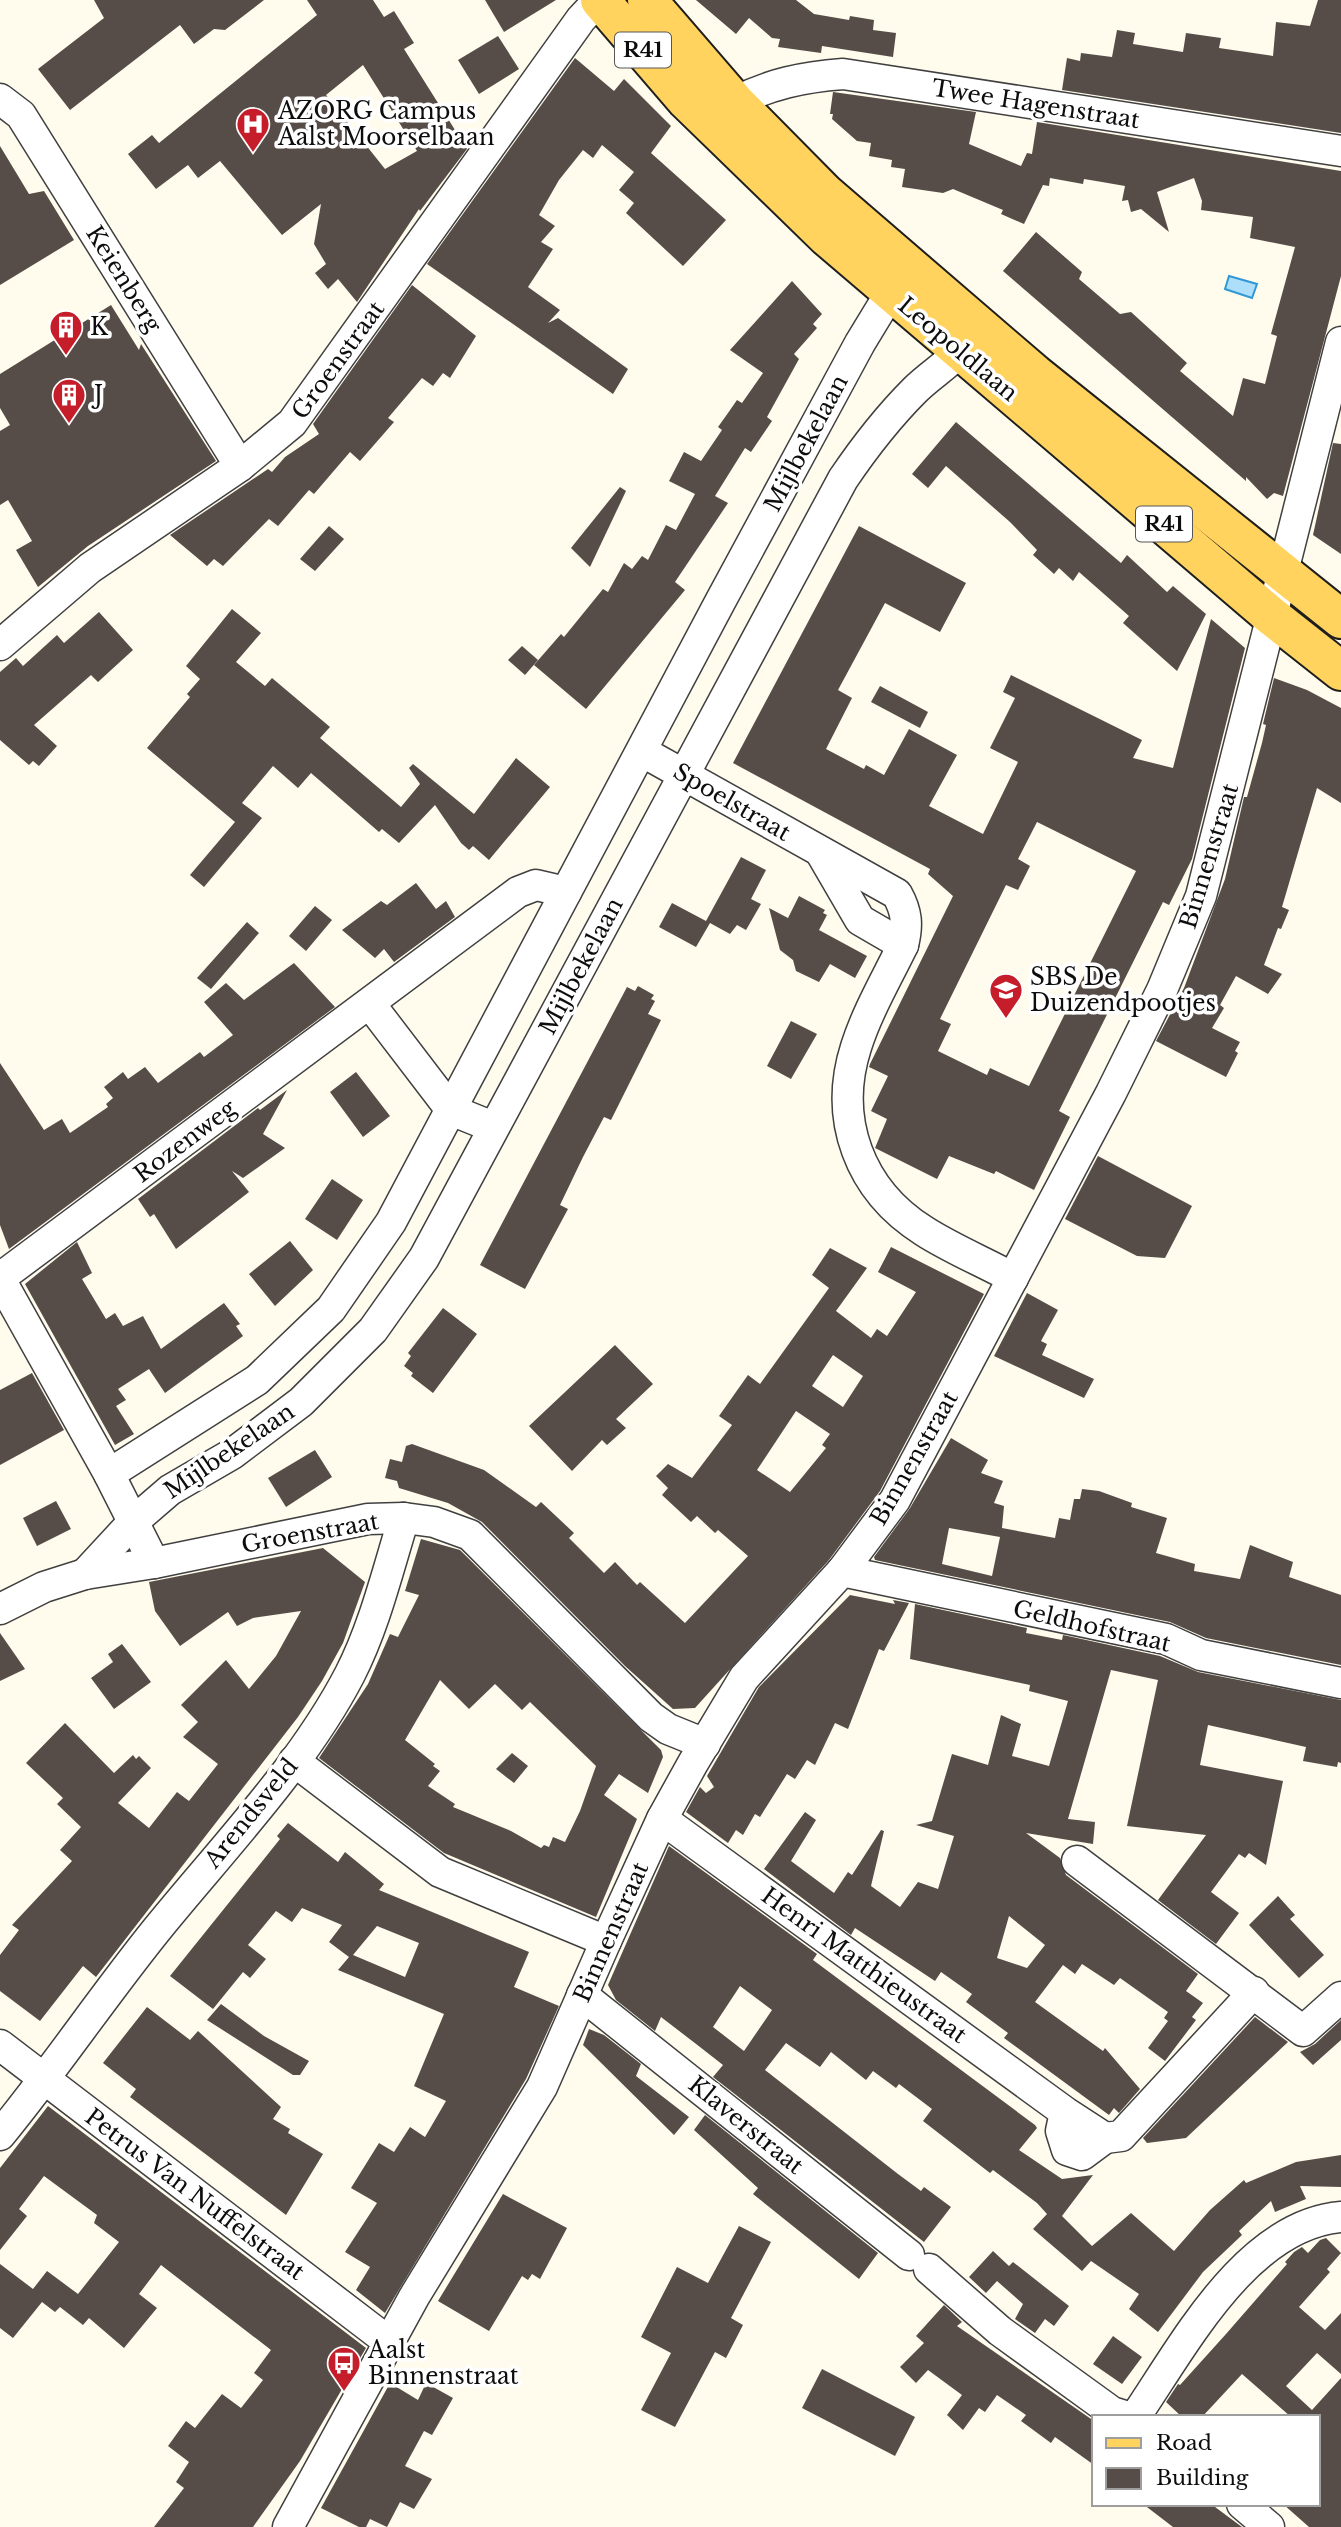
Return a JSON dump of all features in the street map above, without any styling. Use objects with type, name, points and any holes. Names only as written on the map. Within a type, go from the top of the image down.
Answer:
[{"type":"main road","name":"Leopoldlaan","points":[[600,0],[686,100],[755,170],[960,351],[1270,615],[1341,671]]},
{"type":"main road","name":"Leopoldlaan","points":[[647,0],[744,97],[826,194],[1045,382],[1341,620]]},
{"type":"street","name":"Groenstraat","points":[[0,645],[90,568],[240,466],[292,423],[581,19],[600,0]]},
{"type":"street","name":"Twee Hagenstraat","points":[[744,97],[807,76],[843,74],[1341,151]]},
{"type":"street","name":"Keienberg","points":[[0,99],[21,115],[240,466]]},
{"type":"street","name":"Mijlbekelaan","points":[[109,1474],[257,1380],[331,1309],[391,1222],[854,354],[891,292]]},
{"type":"street","name":"Binnenstraat","points":[[288,2527],[414,2297],[542,2087],[662,1819],[744,1678],[842,1571],[895,1500],[1156,1002],[1201,897],[1233,780],[1270,615],[1283,575],[1341,342]]},
{"type":"street","name":"Mijlbekelaan","points":[[85,1574],[134,1521],[170,1490],[232,1454],[301,1402],[373,1330],[425,1258],[843,479],[859,455],[916,388],[946,367],[960,351]]},
{"type":"street","name":"Spoelstraat","points":[[643,752],[897,894],[905,909],[907,928],[903,945],[857,1044],[849,1073],[846,1109],[852,1140],[864,1172],[884,1200],[923,1231],[1013,1278]]},
{"type":"street","name":"Spoelstraat","points":[[821,853],[860,920],[903,945]]},
{"type":"street","name":"Rozenweg","points":[[0,1278],[518,892],[536,885],[566,892]]},
{"type":"street","points":[[370,1004],[451,1110],[493,1127]]},
{"type":"street","points":[[0,1278],[109,1474],[155,1563]]},
{"type":"street","name":"Groenstraat","points":[[0,1609],[44,1587],[85,1574],[155,1563],[368,1519],[404,1518],[434,1522],[470,1535],[651,1717],[668,1729],[705,1744]]},
{"type":"street","name":"Arendsveld","points":[[0,2135],[46,2079],[134,1958],[293,1761],[351,1672],[365,1640],[404,1518]]},
{"type":"street","name":"Geldhofstraat","points":[[842,1571],[1166,1639],[1201,1655],[1341,1683]]},
{"type":"street","points":[[293,1761],[440,1872],[606,1941]]},
{"type":"street","name":"Henri Matthieustraat","points":[[662,1819],[1065,2112],[1105,2138],[1121,2136],[1254,1992]]},
{"type":"street","points":[[1077,1861],[1303,2031],[1341,1997]]},
{"type":"street","name":"Klaverstraat","points":[[582,1994],[919,2262],[1000,2331],[1112,2412],[1122,2415]]},
{"type":"street","name":"Petrus Van Nuffelstraat","points":[[0,2045],[389,2342]]},
{"type":"street","points":[[1136,2415],[1219,2295],[1252,2259],[1307,2226],[1341,2217]]},
{"type":"street","points":[[1244,2506],[1269,2527]]},
{"type":"water","points":[[1229,276],[1257,284],[1252,298],[1225,289]]},
{"type":"building","points":[[94,0],[264,0],[225,30],[214,29],[194,44],[180,25],[70,110],[38,69],[104,18]]},
{"type":"building","points":[[307,0],[373,0],[384,17],[394,11],[414,43],[404,49],[467,149],[420,211],[419,209],[357,302],[338,279],[328,289],[315,273],[326,264],[314,244],[321,204],[282,235],[220,161],[198,178],[188,165],[156,189],[128,154],[152,135],[159,143],[317,15]],"holes":[[[363,65],[417,151],[385,169],[326,95]]]},
{"type":"building","points":[[485,0],[556,0],[504,32]]},
{"type":"building","points":[[696,0],[796,0],[814,14],[849,20],[850,16],[874,20],[873,30],[896,33],[893,57],[822,46],[821,53],[778,47],[780,39],[772,38],[749,18],[736,34]]},
{"type":"building","points":[[1318,0],[1341,0],[1341,133],[1062,90],[1067,58],[1080,61],[1081,53],[1112,57],[1117,30],[1135,33],[1133,44],[1183,52],[1186,33],[1221,38],[1219,48],[1273,56],[1276,22],[1310,26]]},
{"type":"building","points":[[498,36],[519,69],[479,94],[458,60]]},
{"type":"building","points":[[575,58],[614,91],[624,79],[671,126],[651,153],[726,220],[683,266],[626,213],[634,203],[619,190],[634,172],[602,145],[593,158],[583,150],[559,180],[539,215],[555,226],[541,242],[553,249],[528,287],[560,310],[548,323],[558,318],[628,369],[613,394],[427,264]]},
{"type":"building","points":[[833,92],[976,112],[969,144],[1021,166],[1027,153],[1032,154],[1037,122],[1341,171],[1341,276],[1283,496],[1274,493],[1267,499],[1246,477],[1246,481],[1003,271],[1036,232],[1082,272],[1079,279],[1120,314],[1131,312],[1187,363],[1180,371],[1233,416],[1243,378],[1265,384],[1277,336],[1271,334],[1295,247],[1250,238],[1253,217],[1201,210],[1202,201],[1194,178],[1157,192],[1169,232],[1141,209],[1131,212],[1128,200],[1122,201],[1125,186],[1102,182],[1084,179],[1083,184],[1050,178],[1049,186],[1043,185],[1024,224],[1001,214],[1003,210],[953,189],[943,193],[902,187],[905,169],[891,167],[892,160],[869,156],[871,143],[857,141],[832,119],[833,114],[830,114]]},
{"type":"building","points":[[0,146],[29,194],[44,191],[74,240],[0,285]]},
{"type":"building","points":[[792,281],[822,314],[813,324],[817,328],[794,354],[799,359],[767,417],[772,421],[751,452],[745,448],[715,496],[728,503],[675,582],[685,590],[586,709],[534,665],[561,634],[564,637],[603,589],[608,592],[624,563],[632,569],[642,556],[648,560],[666,525],[676,530],[695,494],[669,481],[684,452],[701,461],[722,430],[718,427],[737,400],[742,403],[763,373],[730,350]]},
{"type":"building","points":[[412,285],[476,336],[450,378],[443,373],[433,386],[422,378],[388,418],[394,422],[360,461],[350,452],[314,494],[309,490],[278,526],[269,519],[223,566],[214,559],[207,566],[170,535],[268,469],[272,472],[285,457],[319,434],[313,424]]},
{"type":"building","points":[[111,305],[139,350],[141,344],[216,461],[88,546],[38,587],[16,550],[32,541],[8,500],[0,505],[0,431],[10,425],[0,408],[0,374]]},
{"type":"building","points":[[956,422],[1121,563],[1127,555],[1167,592],[1173,586],[1206,614],[1177,671],[1123,623],[1129,616],[1079,572],[1073,581],[1059,568],[1054,574],[1033,555],[1037,550],[1010,522],[946,466],[928,488],[912,474]]},
{"type":"building","points":[[1333,443],[1341,444],[1341,554],[1313,535]]},
{"type":"building","points":[[620,487],[626,491],[590,567],[571,548]]},
{"type":"building","points":[[329,526],[344,539],[315,571],[300,559]]},
{"type":"building","points":[[859,526],[966,583],[940,632],[885,603],[838,690],[852,698],[826,749],[864,769],[866,765],[884,775],[909,729],[957,755],[929,806],[983,834],[1018,762],[990,748],[1015,698],[1003,692],[1011,675],[1142,740],[1133,758],[1173,768],[1211,619],[1245,648],[1192,859],[1169,905],[1163,902],[1059,1111],[1070,1117],[1034,1190],[996,1171],[994,1174],[949,1156],[937,1179],[875,1148],[887,1119],[871,1111],[888,1076],[869,1067],[953,896],[928,874],[930,869],[733,763]],"holes":[[[1037,822],[1136,871],[1029,1086],[990,1068],[987,1075],[938,1051],[951,1024],[940,1019],[1006,885],[1018,890],[1030,866],[1018,859]]]},
{"type":"building","points":[[232,609],[261,633],[236,662],[265,686],[272,678],[330,727],[320,738],[401,807],[420,784],[409,768],[413,764],[474,814],[516,758],[550,787],[489,860],[473,846],[469,850],[461,843],[435,805],[399,843],[382,829],[379,832],[311,773],[298,788],[273,766],[242,803],[262,818],[204,887],[190,875],[235,822],[147,748],[190,697],[187,694],[200,679],[186,666]]},
{"type":"building","points":[[99,612],[133,650],[98,682],[91,675],[34,725],[57,746],[39,766],[33,761],[29,765],[0,740],[0,672],[16,658],[23,666],[57,635],[64,643]]},
{"type":"building","points":[[522,646],[538,660],[525,675],[508,660]]},
{"type":"building","points":[[1274,678],[1307,690],[1341,708],[1341,803],[1317,788],[1282,907],[1289,910],[1281,929],[1278,928],[1264,965],[1282,974],[1268,994],[1236,976],[1220,1005],[1224,1008],[1212,1028],[1240,1042],[1235,1051],[1238,1053],[1226,1077],[1156,1041],[1184,988],[1225,879],[1244,797],[1247,797],[1262,743],[1266,725],[1263,724]]},
{"type":"building","points":[[880,686],[928,712],[920,728],[871,702]]},
{"type":"building","points":[[741,857],[766,870],[751,899],[761,904],[746,930],[737,925],[730,934],[710,923],[696,947],[659,927],[672,903],[706,921]]},
{"type":"building","points":[[416,883],[436,909],[446,901],[455,917],[394,962],[384,949],[375,958],[342,930],[381,901],[387,905]]},
{"type":"building","points":[[799,896],[825,910],[823,913],[827,915],[819,930],[867,956],[855,978],[830,964],[819,982],[796,971],[793,960],[780,950],[769,908],[788,918]]},
{"type":"building","points":[[315,906],[332,920],[306,951],[289,936]]},
{"type":"building","points":[[247,922],[259,933],[211,989],[197,978]]},
{"type":"building","points":[[294,963],[335,1007],[9,1249],[0,1225],[0,1063],[44,1130],[62,1119],[70,1133],[108,1107],[106,1104],[113,1098],[104,1087],[123,1072],[128,1079],[145,1067],[158,1083],[200,1052],[204,1057],[233,1035],[204,1002],[226,983],[244,1000]]},
{"type":"building","points":[[638,986],[654,995],[651,999],[655,1001],[648,1014],[661,1020],[611,1120],[604,1117],[583,1157],[560,1205],[568,1209],[525,1289],[480,1265],[627,987],[635,991]]},
{"type":"building","points":[[791,1021],[817,1034],[791,1079],[767,1066]]},
{"type":"building","points":[[356,1072],[390,1116],[363,1137],[330,1092]]},
{"type":"building","points":[[287,1090],[263,1134],[285,1148],[243,1178],[232,1171],[249,1192],[176,1249],[154,1214],[150,1217],[138,1199],[258,1108],[260,1110]]},
{"type":"building","points":[[1098,1156],[1192,1206],[1165,1258],[1137,1256],[1065,1219]]},
{"type":"building","points":[[332,1179],[363,1200],[337,1240],[305,1219]]},
{"type":"building","points":[[290,1241],[313,1270],[275,1306],[249,1274]]},
{"type":"building","points":[[77,1242],[92,1273],[82,1279],[106,1319],[115,1313],[123,1326],[143,1316],[161,1349],[224,1303],[240,1324],[236,1326],[243,1336],[165,1393],[149,1369],[118,1389],[126,1400],[116,1406],[134,1434],[115,1445],[25,1284]]},
{"type":"building","points":[[891,1247],[984,1294],[880,1491],[829,1560],[695,1708],[673,1709],[625,1666],[482,1522],[448,1503],[399,1488],[397,1481],[385,1478],[390,1459],[402,1462],[406,1446],[412,1444],[484,1470],[536,1507],[541,1502],[574,1533],[569,1538],[604,1573],[615,1562],[637,1585],[640,1582],[685,1623],[748,1556],[718,1530],[715,1533],[697,1516],[691,1522],[662,1495],[668,1488],[656,1476],[668,1464],[692,1478],[732,1425],[719,1416],[748,1375],[760,1384],[829,1288],[812,1275],[830,1248],[867,1268],[836,1311],[871,1338],[877,1329],[887,1336],[916,1292],[878,1272]],"holes":[[[833,1355],[863,1376],[843,1407],[812,1386]],[[796,1411],[830,1434],[822,1445],[826,1448],[790,1492],[757,1470]]]},
{"type":"building","points":[[1027,1293],[1058,1310],[1041,1341],[1047,1344],[1042,1355],[1094,1379],[1084,1398],[994,1356]]},
{"type":"building","points":[[443,1308],[477,1334],[433,1393],[411,1376],[413,1373],[404,1366],[411,1356],[408,1353]]},
{"type":"building","points":[[615,1345],[653,1384],[616,1419],[626,1428],[607,1445],[602,1440],[572,1471],[529,1426]]},
{"type":"building","points":[[32,1373],[64,1430],[0,1465],[0,1390]]},
{"type":"building","points":[[951,1438],[988,1460],[981,1473],[1003,1481],[994,1503],[1004,1506],[1002,1528],[1055,1538],[1059,1518],[1070,1520],[1074,1499],[1080,1499],[1082,1489],[1099,1491],[1132,1503],[1131,1507],[1167,1518],[1156,1553],[1195,1564],[1194,1571],[1240,1579],[1250,1545],[1293,1562],[1289,1577],[1341,1595],[1341,1665],[1206,1638],[1170,1622],[875,1560],[874,1557],[910,1508]],"holes":[[[949,1528],[1000,1537],[992,1576],[942,1564]]]},
{"type":"building","points":[[315,1450],[332,1477],[286,1507],[268,1478]]},
{"type":"building","points":[[56,1501],[71,1529],[37,1546],[23,1518]]},
{"type":"building","points":[[421,1539],[460,1550],[661,1750],[663,1757],[648,1793],[619,1774],[604,1795],[637,1819],[596,1917],[444,1853],[319,1758],[368,1684],[390,1634],[398,1637],[419,1595],[405,1591]],"holes":[[[440,1680],[469,1709],[495,1684],[522,1710],[530,1702],[596,1766],[580,1811],[565,1842],[553,1837],[549,1847],[544,1845],[541,1848],[511,1831],[453,1807],[455,1804],[428,1786],[440,1771],[405,1740]]]},
{"type":"building","points":[[323,1548],[365,1582],[343,1643],[322,1681],[298,1717],[96,1977],[83,1966],[40,2021],[0,1991],[0,1955],[19,1930],[12,1925],[72,1861],[60,1850],[81,1827],[57,1804],[63,1798],[26,1763],[65,1723],[114,1773],[133,1755],[136,1759],[139,1756],[151,1768],[118,1803],[149,1828],[177,1792],[189,1801],[218,1764],[183,1737],[198,1722],[181,1705],[226,1660],[249,1689],[276,1656],[301,1611],[253,1618],[237,1626],[228,1612],[180,1646],[155,1611],[149,1582]]},
{"type":"building","points":[[850,1595],[895,1604],[893,1600],[909,1603],[884,1651],[879,1649],[848,1729],[835,1723],[815,1765],[807,1760],[795,1779],[787,1774],[760,1817],[755,1814],[743,1835],[736,1830],[728,1843],[686,1812],[700,1787],[706,1793],[714,1787],[707,1776],[759,1687]]},
{"type":"building","points":[[915,1604],[1027,1628],[1026,1633],[1062,1640],[1063,1635],[1160,1656],[1198,1672],[1341,1700],[1341,1763],[1338,1762],[1337,1767],[1303,1761],[1306,1747],[1208,1725],[1200,1765],[1283,1781],[1266,1865],[1249,1853],[1245,1858],[1239,1854],[1211,1892],[1239,1913],[1216,1944],[1158,1900],[1206,1835],[1127,1826],[1158,1680],[1111,1670],[1068,1819],[1095,1822],[1093,1844],[1026,1833],[1060,1858],[1066,1875],[1198,1974],[1186,1991],[1203,2003],[1192,2017],[1196,2020],[1165,2061],[1148,2048],[1168,2021],[1164,2018],[1168,2012],[1120,1978],[1114,1985],[1082,1964],[1075,1974],[1063,1965],[1035,2002],[1103,2051],[1105,2048],[1140,2089],[1119,2113],[1114,2108],[1109,2115],[1004,2038],[1008,2033],[966,2002],[972,1994],[941,1972],[935,1981],[855,1928],[851,1935],[764,1869],[805,1812],[816,1820],[791,1861],[834,1893],[848,1872],[852,1875],[881,1830],[884,1831],[871,1886],[900,1907],[918,1882],[938,1889],[954,1836],[916,1825],[932,1821],[952,1754],[988,1765],[1001,1715],[1021,1724],[1012,1756],[1049,1766],[1068,1701],[1029,1691],[1030,1685],[910,1659]],"holes":[[[1009,1916],[1045,1945],[1027,1968],[997,1958]]]},
{"type":"building","points":[[0,1633],[25,1669],[0,1681]]},
{"type":"building","points":[[122,1644],[151,1682],[114,1709],[91,1678],[113,1662],[108,1654]]},
{"type":"building","points":[[512,1753],[528,1766],[514,1783],[496,1769]]},
{"type":"building","points":[[288,1823],[338,1862],[345,1852],[384,1884],[379,1890],[529,1952],[514,1987],[559,2006],[526,2079],[385,2313],[356,2290],[370,2267],[345,2252],[377,2203],[351,2188],[379,2143],[394,2152],[410,2127],[425,2137],[446,2101],[414,2086],[444,2014],[338,1970],[349,1957],[329,1942],[342,1925],[302,1908],[292,1922],[276,1911],[248,1945],[266,1959],[250,1978],[243,1972],[213,2009],[170,1976],[280,1839],[277,1836]],"holes":[[[377,1926],[419,1943],[405,1977],[353,1955]]]},
{"type":"building","points":[[669,1846],[817,1954],[813,1960],[1035,2125],[1037,2128],[1019,2150],[1062,2179],[1093,2175],[1062,2216],[1092,2246],[1131,2213],[1174,2251],[1210,2210],[1244,2180],[1246,2183],[1296,2162],[1341,2155],[1341,2187],[1300,2186],[1306,2199],[1275,2212],[1271,2201],[1239,2231],[1242,2235],[1203,2272],[1158,2332],[1129,2309],[1139,2294],[1091,2261],[1082,2271],[1033,2229],[1047,2214],[1037,2203],[993,2170],[990,2173],[923,2121],[932,2109],[899,2084],[896,2088],[873,2071],[866,2080],[831,2052],[820,2067],[786,2043],[765,2070],[921,2191],[924,2187],[951,2207],[924,2242],[713,2077],[723,2065],[661,2017],[655,2031],[616,2000],[608,1985]],"holes":[[[740,1986],[772,2010],[744,2051],[713,2027]]]},
{"type":"building","points":[[1278,1896],[1295,1915],[1290,1919],[1324,1955],[1299,1978],[1249,1925]]},
{"type":"building","points":[[221,2004],[264,2036],[309,2061],[300,2075],[293,2075],[207,2020]]},
{"type":"building","points":[[147,2007],[190,2040],[198,2031],[281,2107],[273,2119],[290,2129],[288,2133],[323,2154],[286,2215],[130,2097],[136,2089],[103,2063]]},
{"type":"building","points":[[1255,2017],[1288,2042],[1186,2138],[1147,2143],[1143,2138]]},
{"type":"building","points":[[1341,2020],[1341,2040],[1313,2065],[1300,2052],[1315,2044]]},
{"type":"building","points":[[589,2029],[604,2035],[641,2064],[636,2076],[689,2117],[674,2135],[583,2045]]},
{"type":"building","points":[[48,2106],[366,2348],[300,2461],[253,2527],[154,2527],[184,2488],[176,2482],[189,2462],[168,2446],[186,2421],[195,2428],[222,2394],[241,2408],[263,2380],[254,2373],[271,2350],[161,2265],[139,2294],[157,2308],[124,2348],[89,2318],[83,2325],[60,2307],[55,2312],[42,2302],[13,2338],[0,2328],[0,2264],[33,2289],[47,2271],[78,2294],[119,2242],[94,2223],[97,2215],[44,2176],[19,2209],[27,2216],[0,2250],[0,2168]]},
{"type":"building","points":[[705,2115],[878,2253],[859,2279],[753,2194],[758,2188],[694,2130]]},
{"type":"building","points":[[503,2194],[567,2228],[540,2279],[532,2274],[528,2280],[522,2276],[489,2331],[438,2301]]},
{"type":"building","points":[[739,2226],[771,2242],[731,2318],[743,2325],[726,2358],[715,2352],[675,2427],[641,2410],[671,2353],[641,2337],[677,2267],[708,2283]]},
{"type":"building","points":[[1326,2238],[1341,2253],[1327,2269],[1330,2272],[1299,2307],[1325,2330],[1341,2313],[1341,2374],[1317,2353],[1286,2386],[1312,2410],[1341,2378],[1341,2527],[1309,2527],[1285,2506],[1320,2506],[1320,2415],[1289,2415],[1242,2374],[1204,2415],[1180,2415],[1166,2402],[1178,2384],[1180,2385],[1226,2334],[1287,2264],[1285,2262],[1294,2252],[1302,2247],[1308,2253],[1320,2240]]},
{"type":"building","points":[[993,2251],[1009,2266],[1013,2262],[1069,2306],[1054,2326],[1045,2319],[1035,2333],[1015,2319],[1023,2304],[997,2281],[986,2293],[969,2277]]},
{"type":"building","points":[[944,2305],[962,2322],[957,2326],[1092,2420],[1092,2464],[1055,2437],[1051,2443],[1021,2421],[1026,2415],[997,2395],[985,2412],[979,2408],[963,2430],[947,2415],[962,2395],[928,2370],[916,2383],[900,2367],[924,2343],[916,2336]]},
{"type":"building","points":[[1113,2336],[1142,2357],[1122,2384],[1093,2364]]},
{"type":"building","points":[[822,2369],[915,2417],[895,2456],[802,2408]]},
{"type":"building","points":[[390,2383],[418,2400],[426,2383],[453,2398],[432,2435],[424,2431],[405,2466],[432,2479],[414,2509],[400,2502],[387,2527],[370,2519],[366,2527],[359,2527],[321,2508]]},
{"type":"building","points":[[1146,2506],[1214,2506],[1242,2527],[1173,2527]]},
{"type":"place","name":"AZORG Campus Aalst Moorselbaan","points":[[253,154]]},
{"type":"place","name":"K","points":[[66,357]]},
{"type":"place","name":"J","points":[[69,425]]},
{"type":"place","name":"SBS De Duizendpootjes","points":[[1006,1020]]},
{"type":"place","name":"Aalst Binnenstraat","points":[[344,2393]]}]
